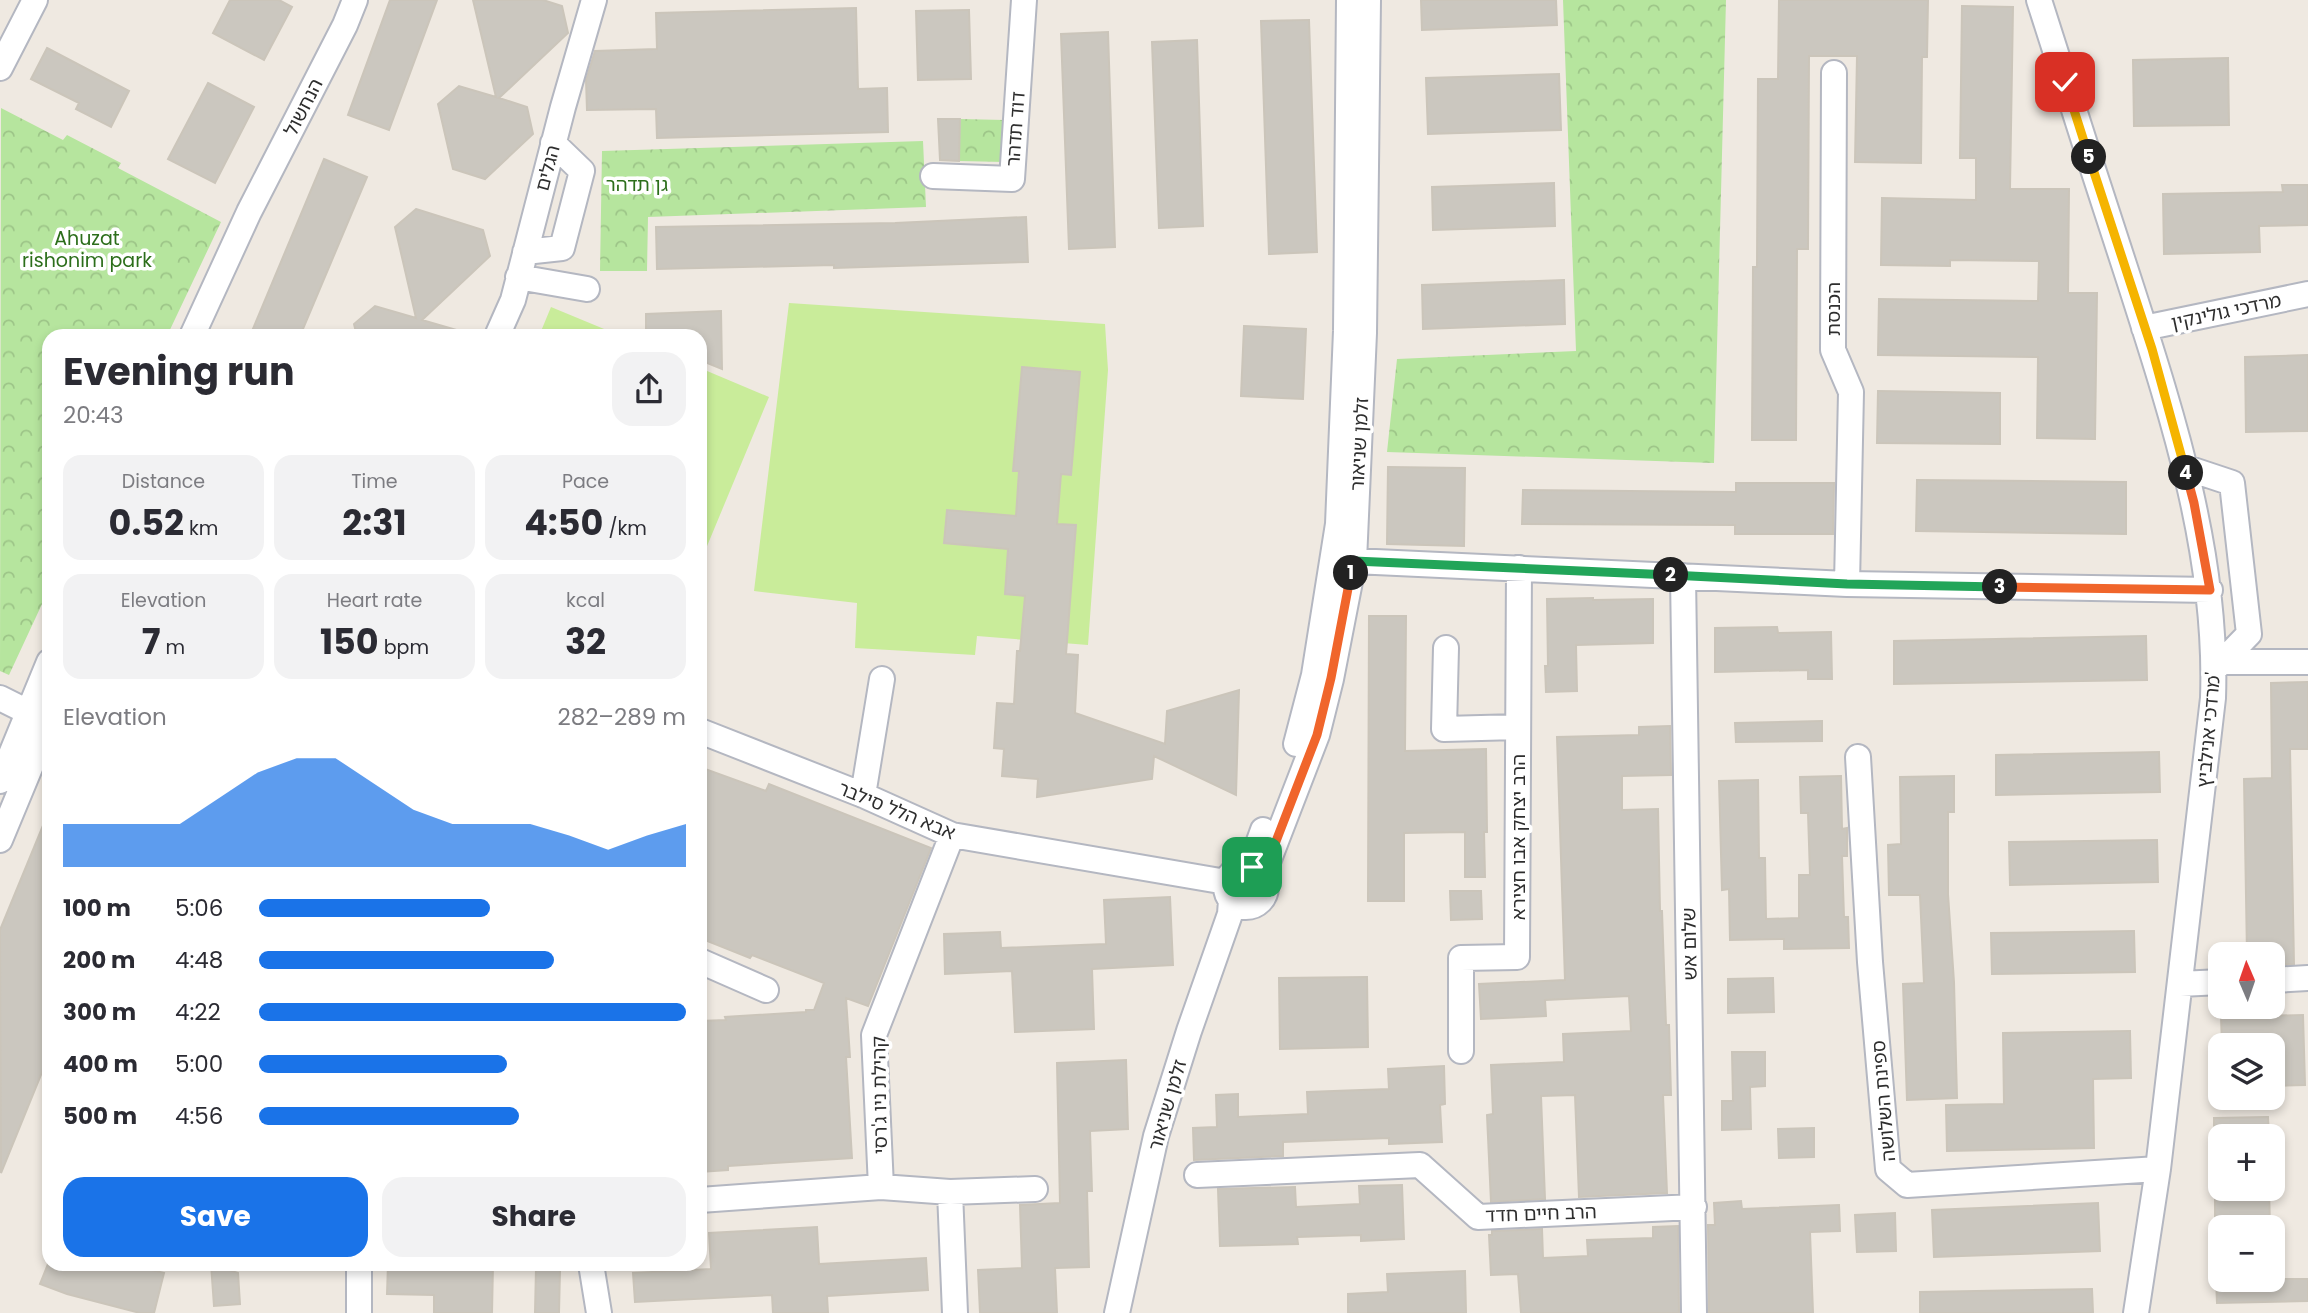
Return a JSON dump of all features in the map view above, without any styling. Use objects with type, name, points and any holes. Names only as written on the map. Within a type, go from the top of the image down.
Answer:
[{"type":"street","points":[[0,68],[35,0]]},
{"type":"street","name":"הנחשול","points":[[195,329],[249,212],[345,25],[355,0]]},
{"type":"street","name":"הגלים","points":[[501,329],[513,300],[553,143],[594,0]]},
{"type":"street","name":"דוד תדהר","points":[[933,176],[1012,179],[1024,0]]},
{"type":"street","name":"זלמן שניאור","points":[[1344,559],[1338,524],[1346,331],[1349,0]]},
{"type":"street","name":"זלמן שניאור","points":[[1117,1313],[1156,1136],[1230,914],[1243,886],[1301,729],[1344,559],[1364,333],[1368,0]]},
{"type":"street","name":"מרדכי אנילביץ'","points":[[2039,0],[2144,328],[2194,503],[2210,590],[2218,666],[2158,1169],[2136,1313]]},
{"type":"street","name":"הכנסת","points":[[1834,73],[1833,351],[1851,392],[1847,584]]},
{"type":"street","points":[[525,252],[562,248],[582,171],[553,143]]},
{"type":"street","name":"הנחשול","points":[[207,329],[249,212]]},
{"type":"street","points":[[518,277],[587,289]]},
{"type":"street","name":"מרדכי גולינקין","points":[[2144,328],[2308,294]]},
{"type":"street","points":[[2184,467],[2232,483],[2249,634],[2218,666]]},
{"type":"street","points":[[1344,559],[1847,584],[2210,590]]},
{"type":"street","name":"הרב יצחק אבו חצירא","points":[[1461,1051],[1461,958],[1517,957],[1519,568]]},
{"type":"street","name":"שלום אש","points":[[1683,576],[1694,1313]]},
{"type":"street","points":[[1446,648],[1444,729],[1518,727]]},
{"type":"street","points":[[2218,666],[2308,662]]},
{"type":"street","points":[[863,795],[882,678]]},
{"type":"street","points":[[0,698],[42,719]]},
{"type":"street","points":[[0,781],[42,719]]},
{"type":"street","points":[[0,840],[42,719]]},
{"type":"street","name":"אבא הלל סילבר","points":[[707,734],[863,795],[952,835],[1243,886]]},
{"type":"street","name":"ספינת השלושה","points":[[1858,757],[1870,961],[1888,1169],[1907,1185],[2158,1169]]},
{"type":"street","name":"קהילת ניו ג'רסי","points":[[881,1187],[874,1035],[952,835]]},
{"type":"street","name":"זלמן שניאור","points":[[1134,1313],[1170,1133],[1200,1034],[1241,919],[1243,886]]},
{"type":"street","points":[[707,964],[766,990]]},
{"type":"street","points":[[2286,979],[2308,978]]},
{"type":"street","points":[[2180,984],[2208,983]]},
{"type":"street","name":"הרב חיים חדד","points":[[1197,1175],[1420,1165],[1478,1217],[1694,1207]]},
{"type":"street","points":[[707,1199],[881,1187],[950,1192],[1035,1189]]},
{"type":"street","points":[[950,1192],[955,1313]]},
{"type":"street","points":[[359,1271],[359,1313]]},
{"type":"street","points":[[592,1271],[599,1313]]},
{"type":"green space","points":[[1563,0],[1726,0],[1714,463],[1387,452],[1397,359],[1576,351]]},
{"type":"green space","name":"Ahuzat rishonim park","points":[[1,108],[63,140],[67,135],[121,163],[118,168],[221,222],[170,329],[42,329],[42,604],[9,675],[0,671]]},
{"type":"green space","points":[[960,119],[1005,120],[1004,162],[959,161]]},
{"type":"green space","name":"גן תדהר","points":[[923,141],[926,207],[648,217],[647,271],[600,271],[602,151]]},
{"type":"green space","points":[[789,303],[1105,324],[1108,370],[1088,645],[977,636],[975,655],[855,648],[857,603],[754,591]]},
{"type":"green space","points":[[551,307],[604,329],[542,329]]},
{"type":"green space","points":[[707,371],[769,397],[707,546]]},
{"type":"building","points":[[230,0],[279,0],[292,7],[264,60],[213,33]]},
{"type":"building","points":[[390,0],[437,0],[389,130],[348,115]]},
{"type":"building","points":[[473,0],[543,0],[562,6],[568,33],[499,98],[527,107],[533,134],[485,179],[453,169],[438,104],[459,86],[496,97]]},
{"type":"building","points":[[1421,0],[1556,0],[1557,25],[1422,30]]},
{"type":"building","points":[[1779,0],[1928,0],[1927,57],[1922,57],[1921,163],[1855,162],[1857,56],[1809,56],[1808,249],[1797,249],[1796,440],[1752,440],[1753,267],[1757,267],[1758,79],[1778,79]]},
{"type":"building","points":[[1962,6],[2013,7],[2010,189],[2069,189],[2068,293],[2097,293],[2095,439],[2037,438],[2038,357],[1878,355],[1879,299],[2038,301],[2039,261],[1950,260],[1950,266],[1881,265],[1882,198],[1976,200],[1976,158],[1960,158]]},
{"type":"building","points":[[856,8],[858,89],[887,88],[888,132],[657,138],[656,109],[587,110],[586,80],[595,51],[657,49],[656,13]]},
{"type":"building","points":[[969,10],[971,79],[918,80],[916,11]]},
{"type":"building","points":[[1309,20],[1317,252],[1269,254],[1261,21]]},
{"type":"building","points":[[1108,32],[1115,247],[1069,249],[1061,34]]},
{"type":"building","points":[[1197,40],[1203,226],[1159,228],[1152,42]]},
{"type":"building","points":[[47,48],[129,91],[111,127],[76,109],[79,103],[31,79]]},
{"type":"building","points":[[2228,58],[2229,125],[2134,126],[2133,60]]},
{"type":"building","points":[[1559,74],[1561,130],[1428,134],[1426,78]]},
{"type":"building","points":[[208,83],[254,107],[215,183],[168,159]]},
{"type":"building","points":[[938,119],[960,119],[959,161],[940,160]]},
{"type":"building","points":[[324,159],[367,177],[303,329],[253,329]]},
{"type":"building","points":[[1554,183],[1555,226],[1433,230],[1432,187]]},
{"type":"building","points":[[2282,185],[2308,185],[2308,225],[2259,226],[2260,252],[2164,254],[2163,194],[2283,192]]},
{"type":"building","points":[[416,209],[483,230],[490,256],[422,320],[453,329],[355,329],[354,324],[375,306],[416,318],[395,227]]},
{"type":"building","points":[[1026,217],[1028,262],[834,268],[834,265],[657,269],[656,227],[895,223]]},
{"type":"building","points":[[1564,280],[1565,324],[1423,329],[1422,285]]},
{"type":"building","points":[[721,311],[722,369],[707,363],[707,329],[646,329],[646,314]]},
{"type":"building","points":[[1244,326],[1306,329],[1303,399],[1241,396]]},
{"type":"building","points":[[2308,355],[2308,431],[2246,432],[2245,357]]},
{"type":"building","points":[[1022,367],[1080,372],[1071,475],[1061,474],[1057,524],[1076,525],[1066,654],[1078,655],[1075,713],[1165,744],[1167,711],[1239,690],[1236,795],[1154,756],[1152,779],[1037,797],[1038,779],[1002,776],[1004,749],[994,748],[997,703],[1014,704],[1017,651],[1020,651],[1025,596],[1005,594],[1008,549],[944,543],[947,510],[1016,516],[1019,471],[1013,471]]},
{"type":"building","points":[[1878,391],[2000,393],[2000,444],[1877,443]]},
{"type":"building","points":[[1388,467],[1465,468],[1464,546],[1387,544]]},
{"type":"building","points":[[1917,480],[2126,482],[2126,534],[1916,531]]},
{"type":"building","points":[[1736,483],[1834,483],[1833,534],[1735,534],[1735,525],[1522,524],[1523,490],[1736,492]]},
{"type":"building","points":[[1547,599],[1653,599],[1653,643],[1576,645],[1577,691],[1546,692]]},
{"type":"building","points":[[1369,616],[1406,616],[1405,751],[1486,749],[1485,877],[1465,877],[1465,832],[1404,833],[1404,901],[1368,901]]},
{"type":"building","points":[[1777,627],[1778,633],[1831,632],[1832,679],[1808,679],[1808,670],[1715,672],[1715,628]]},
{"type":"building","points":[[2146,636],[2147,680],[1894,684],[1894,641]]},
{"type":"building","points":[[2308,682],[2308,749],[2290,749],[2294,964],[2286,964],[2286,942],[2247,942],[2244,779],[2272,778],[2271,683]]},
{"type":"building","points":[[1822,721],[1822,741],[1736,742],[1735,723]]},
{"type":"building","points":[[1670,726],[1671,775],[1622,776],[1622,810],[1658,809],[1660,911],[1666,1025],[1669,1025],[1671,1095],[1663,1095],[1667,1193],[1579,1197],[1575,1095],[1541,1096],[1545,1199],[1491,1202],[1487,1115],[1493,1114],[1491,1065],[1564,1062],[1563,1034],[1631,1031],[1629,996],[1545,1000],[1546,1016],[1481,1019],[1479,984],[1565,980],[1557,737],[1639,735],[1639,727]]},
{"type":"building","points":[[2159,752],[2160,792],[1996,795],[1996,755]]},
{"type":"building","points":[[707,770],[766,791],[769,784],[931,848],[868,1006],[846,998],[850,1057],[846,1057],[852,1158],[728,1166],[728,1170],[707,1172],[707,1021],[814,1010],[824,983],[752,955],[750,958],[707,941]]},
{"type":"building","points":[[1841,776],[1842,829],[1847,828],[1847,856],[1842,856],[1844,917],[1848,917],[1849,948],[1784,949],[1784,939],[1730,940],[1729,889],[1722,890],[1719,781],[1758,780],[1759,858],[1765,858],[1766,919],[1799,918],[1799,875],[1810,875],[1808,813],[1801,813],[1800,777]]},
{"type":"building","points":[[1954,776],[1954,812],[1948,812],[1948,894],[1954,982],[1957,1098],[1907,1100],[1903,984],[1924,983],[1920,895],[1889,895],[1888,845],[1901,844],[1900,777]]},
{"type":"building","points":[[42,828],[42,1072],[1,1173],[0,930]]},
{"type":"building","points":[[2157,840],[2158,882],[2010,885],[2009,842]]},
{"type":"building","points":[[1450,891],[1481,891],[1482,919],[1451,920]]},
{"type":"building","points":[[1170,897],[1173,965],[1092,969],[1094,1029],[1015,1032],[1012,971],[945,974],[944,934],[1000,932],[1001,948],[1106,944],[1104,900]]},
{"type":"building","points":[[2134,931],[2135,972],[1992,974],[1991,933]]},
{"type":"building","points":[[1367,977],[1368,1047],[1280,1049],[1279,978]]},
{"type":"building","points":[[1773,978],[1774,1012],[1728,1013],[1728,979]]},
{"type":"building","points":[[2286,1015],[2303,1015],[2305,1085],[2285,1086],[2285,1033],[2222,1033],[2221,1019],[2285,1019]]},
{"type":"building","points":[[2130,1031],[2131,1078],[2093,1079],[2094,1148],[1947,1151],[1946,1105],[2004,1104],[2003,1033]]},
{"type":"building","points":[[1732,1052],[1765,1052],[1765,1086],[1750,1087],[1751,1129],[1722,1130],[1722,1101],[1733,1101]]},
{"type":"building","points":[[1126,1060],[1128,1129],[1090,1131],[1092,1191],[1087,1191],[1089,1267],[1055,1268],[1057,1313],[980,1313],[978,1270],[1022,1268],[1020,1205],[1060,1203],[1057,1063]]},
{"type":"building","points":[[1444,1066],[1445,1104],[1440,1105],[1442,1142],[1389,1144],[1389,1138],[1283,1142],[1283,1156],[1194,1160],[1193,1128],[1217,1127],[1216,1095],[1238,1094],[1238,1117],[1308,1114],[1307,1092],[1389,1089],[1388,1069]]},
{"type":"building","points":[[2268,1117],[2268,1124],[2214,1124],[2214,1118]]},
{"type":"building","points":[[1814,1128],[1814,1157],[1779,1158],[1778,1129]]},
{"type":"building","points":[[1402,1185],[1404,1239],[1361,1241],[1361,1235],[1297,1237],[1298,1244],[1220,1246],[1218,1189],[1295,1187],[1296,1207],[1360,1204],[1359,1186]]},
{"type":"building","points":[[1741,1201],[1742,1209],[1839,1205],[1840,1231],[1810,1232],[1813,1313],[1709,1313],[1708,1225],[1715,1225],[1714,1203]]},
{"type":"building","points":[[2215,1201],[2269,1201],[2270,1215],[2215,1215]]},
{"type":"building","points":[[2098,1203],[2100,1251],[1934,1257],[1932,1210]]},
{"type":"building","points":[[1895,1213],[1896,1251],[1857,1252],[1855,1215]]},
{"type":"building","points":[[1678,1226],[1679,1313],[1521,1313],[1518,1274],[1491,1275],[1489,1235],[1492,1235],[1492,1231],[1542,1229],[1543,1258],[1588,1256],[1587,1240],[1653,1238],[1653,1227]]},
{"type":"building","points":[[817,1227],[819,1264],[926,1258],[928,1290],[827,1296],[828,1313],[773,1313],[772,1295],[635,1302],[633,1273],[711,1269],[709,1233]]},
{"type":"building","points":[[45,1271],[164,1273],[154,1313],[140,1313],[40,1284]]},
{"type":"building","points":[[212,1271],[238,1273],[240,1304],[214,1306]]},
{"type":"building","points":[[388,1271],[493,1271],[492,1313],[434,1313],[434,1295],[387,1294]]},
{"type":"building","points":[[536,1271],[560,1271],[559,1313],[535,1313]]},
{"type":"building","points":[[1465,1271],[1466,1313],[1348,1313],[1348,1294],[1388,1292],[1387,1274]]},
{"type":"building","points":[[2285,1279],[2308,1279],[2308,1301],[2217,1303],[2217,1292],[2285,1292]]},
{"type":"building","points":[[2092,1289],[2093,1313],[1920,1313],[1920,1292]]},
{"type":"route","points":[[1252,867],[1263,875],[1317,735],[1354,561],[1847,584],[2210,590],[2194,503],[2152,349],[2065,82]]}]
